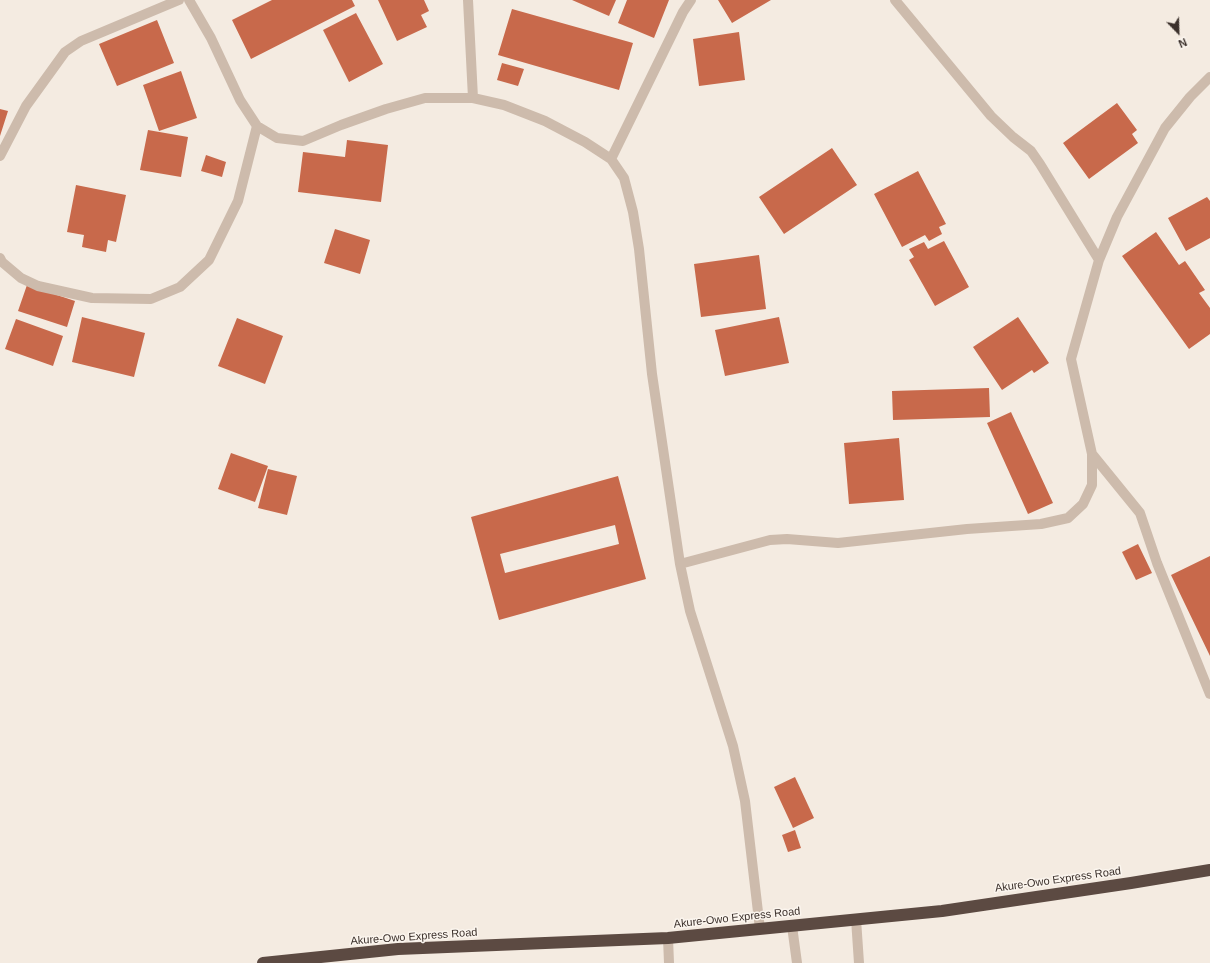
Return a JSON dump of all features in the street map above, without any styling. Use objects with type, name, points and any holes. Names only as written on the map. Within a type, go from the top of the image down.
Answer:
[{"type":"highway","name":"Akure-Owo Express Road","points":[[264,963],[398,949],[668,938],[792,926],[942,911],[1210,870]]},
{"type":"street","points":[[0,156],[26,106],[65,52],[81,41],[179,0]]},
{"type":"street","points":[[189,0],[211,38],[240,100],[257,126],[277,138],[303,141],[386,109],[425,98],[473,98],[504,105],[545,121],[585,142],[611,159],[624,178],[639,249],[652,374],[680,564],[690,612],[733,746],[745,801],[760,929]]},
{"type":"street","points":[[468,0],[473,98]]},
{"type":"street","points":[[611,159],[683,12],[691,0]]},
{"type":"street","points":[[895,0],[991,116],[1013,137],[1031,151],[1045,170],[1099,260]]},
{"type":"street","points":[[680,564],[770,540],[838,542],[967,529],[1041,524],[1068,518],[1084,504],[1092,484],[1092,454],[1071,359],[1099,260],[1118,217],[1164,128],[1190,97],[1210,77]]},
{"type":"street","points":[[0,258],[2,262],[20,278],[38,286],[92,298],[151,299],[180,287],[209,260],[238,201],[257,126]]},
{"type":"street","points":[[1092,454],[1140,513],[1157,563],[1210,694]]},
{"type":"street","points":[[856,919],[859,963]]},
{"type":"street","points":[[792,926],[797,963]]},
{"type":"street","points":[[668,938],[669,963]]},
{"type":"building","points":[[272,0],[352,0],[355,6],[251,59],[232,20]]},
{"type":"building","points":[[378,0],[424,0],[429,11],[421,15],[427,27],[397,41]]},
{"type":"building","points":[[572,0],[616,0],[609,16]]},
{"type":"building","points":[[627,0],[669,0],[654,38],[618,23]]},
{"type":"building","points":[[718,0],[771,0],[732,23]]},
{"type":"building","points":[[512,9],[633,43],[619,90],[498,55]]},
{"type":"building","points":[[356,13],[383,64],[349,82],[323,30]]},
{"type":"building","points":[[157,20],[174,63],[117,86],[99,44]]},
{"type":"building","points":[[739,32],[745,80],[699,86],[693,39]]},
{"type":"building","points":[[502,63],[524,69],[518,86],[497,80]]},
{"type":"building","points":[[181,71],[197,118],[159,131],[143,85]]},
{"type":"building","points":[[1117,103],[1137,130],[1132,134],[1138,143],[1089,179],[1063,143]]},
{"type":"building","points":[[0,109],[8,111],[0,136]]},
{"type":"building","points":[[148,130],[188,137],[181,177],[140,170]]},
{"type":"building","points":[[347,140],[388,145],[381,202],[298,192],[303,152],[345,157]]},
{"type":"building","points":[[832,148],[857,185],[784,234],[759,197]]},
{"type":"building","points":[[206,155],[226,162],[222,177],[201,171]]},
{"type":"building","points":[[918,171],[946,224],[939,227],[942,234],[929,241],[925,235],[902,247],[874,194]]},
{"type":"building","points":[[76,185],[126,195],[116,242],[108,240],[106,252],[82,247],[84,235],[67,232]]},
{"type":"building","points":[[1207,197],[1210,201],[1210,238],[1186,251],[1168,218]]},
{"type":"building","points":[[335,229],[370,240],[360,274],[324,263]]},
{"type":"building","points":[[1156,232],[1179,265],[1185,261],[1205,290],[1199,293],[1210,308],[1210,334],[1189,349],[1122,256]]},
{"type":"building","points":[[944,241],[969,287],[935,306],[909,260],[914,257],[909,249],[924,242],[928,249]]},
{"type":"building","points":[[759,255],[766,309],[701,317],[694,264]]},
{"type":"building","points":[[27,285],[75,301],[67,327],[18,311]]},
{"type":"building","points":[[82,317],[145,333],[134,377],[72,362]]},
{"type":"building","points":[[779,317],[789,363],[725,376],[715,330]]},
{"type":"building","points":[[1018,317],[1049,363],[1034,373],[1032,370],[1002,390],[973,347]]},
{"type":"building","points":[[237,318],[283,336],[265,384],[218,366]]},
{"type":"building","points":[[16,319],[63,336],[53,366],[5,349]]},
{"type":"building","points":[[989,388],[990,417],[893,420],[892,391]]},
{"type":"building","points":[[1011,412],[1053,503],[1028,514],[987,423]]},
{"type":"building","points":[[899,438],[904,500],[849,504],[844,443]]},
{"type":"building","points":[[231,453],[268,466],[255,502],[218,489]]},
{"type":"building","points":[[268,469],[297,476],[287,515],[258,508]]},
{"type":"building","points":[[618,476],[646,579],[499,620],[471,517]],"holes":[[[615,525],[619,544],[505,573],[500,554]]]},
{"type":"building","points":[[1138,544],[1152,573],[1136,580],[1122,552]]},
{"type":"building","points":[[1210,556],[1210,656],[1171,575]]},
{"type":"building","points":[[795,777],[814,818],[793,828],[774,787]]},
{"type":"building","points":[[795,830],[801,848],[788,852],[782,835]]}]
